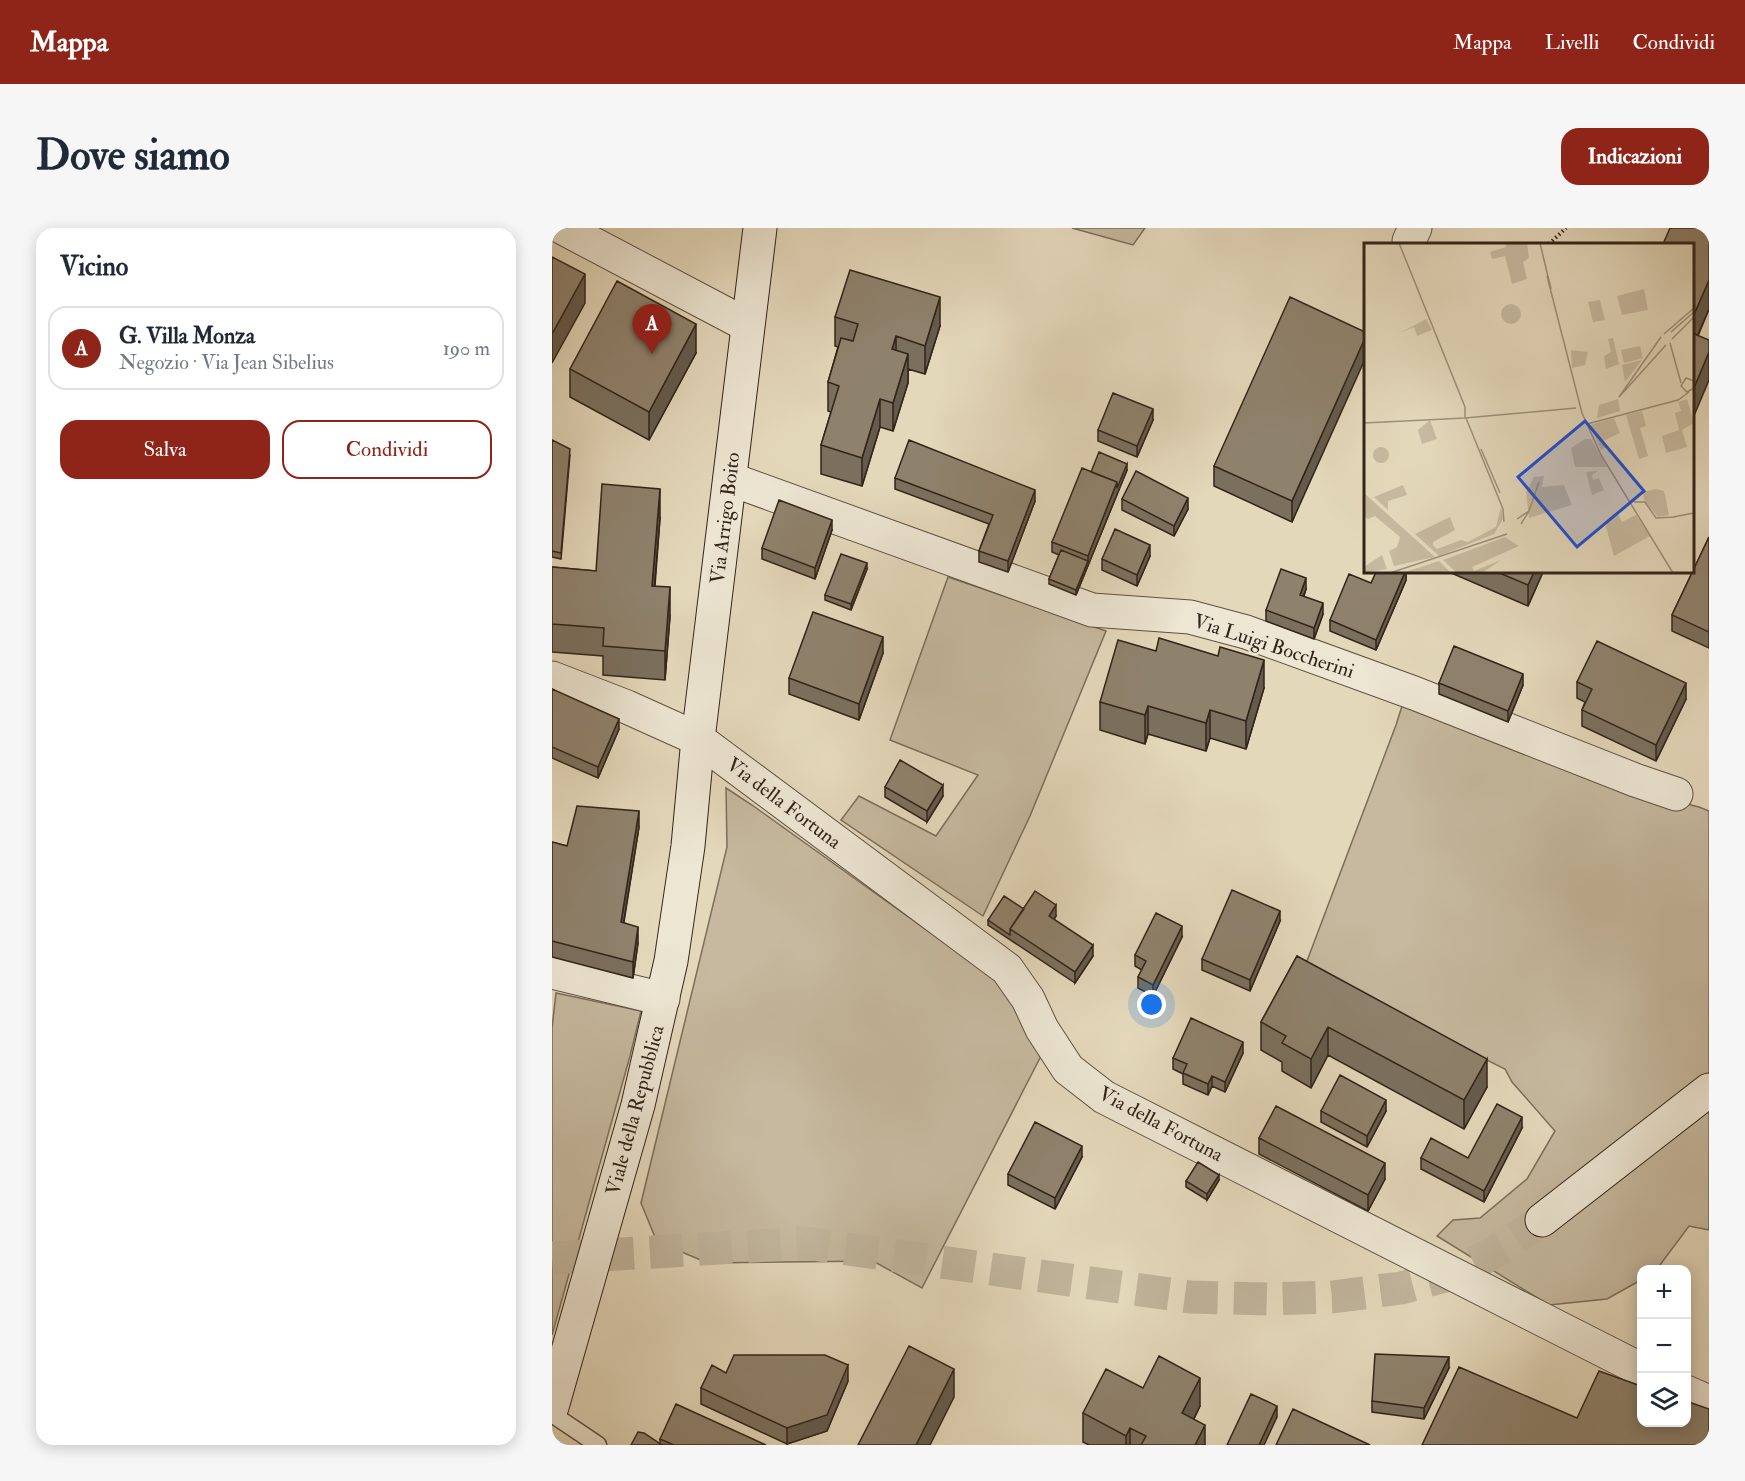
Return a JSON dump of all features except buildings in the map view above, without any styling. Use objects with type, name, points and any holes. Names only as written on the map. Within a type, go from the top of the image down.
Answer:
[{"type":"street","points":[[563,228],[747,325]]},
{"type":"street","name":"Via Arrigo Boito","points":[[692,808],[755,238]]},
{"type":"street","name":"Via Luigi Boccherini","points":[[730,479],[1092,610],[1190,617],[1246,632],[1414,693],[1676,794]]},
{"type":"street","name":"Via della Fortuna","points":[[552,678],[627,707],[698,739],[1007,969],[1028,999],[1042,1029],[1068,1070],[1104,1097],[1637,1368]]},
{"type":"street","name":"Viale della Repubblica","points":[[553,1403],[638,1105],[663,999],[671,962],[692,808]]},
{"type":"street","points":[[552,972],[663,999]]},
{"type":"street","points":[[1542,1221],[1709,1090]]},
{"type":"street","points":[[1691,1394],[1709,1402]]},
{"type":"lane","points":[[553,1403],[598,1445]]},
{"type":"path","points":[[1551,243],[1566,228]]},
{"type":"shaded area","points":[[1072,228],[1145,228],[1133,245]]},
{"type":"shaded area","points":[[948,577],[1106,631],[1030,816],[983,916],[841,820],[859,796],[936,836],[978,775],[890,740]]},
{"type":"shaded area","points":[[1402,706],[1598,781],[1709,811],[1709,1230],[1689,1226],[1660,1265],[1637,1265],[1637,1282],[1607,1299],[1549,1305],[1437,1236],[1453,1220],[1480,1218],[1527,1179],[1555,1131],[1512,1082],[1505,1069],[1304,969]]},
{"type":"shaded area","points":[[726,788],[1002,984],[1043,1052],[922,1288],[873,1261],[708,1263],[657,1242],[641,1203],[727,847]]},
{"type":"shaded area","points":[[556,993],[641,1011],[552,1335],[552,1028]]},
{"type":"tunnel","points":[[552,1258],[805,1243],[1191,1297],[1267,1299],[1332,1297],[1401,1288],[1445,1276],[1484,1258],[1542,1220]]},
{"type":"place","name":"G. Villa Monza","points":[[652,354]]}]
